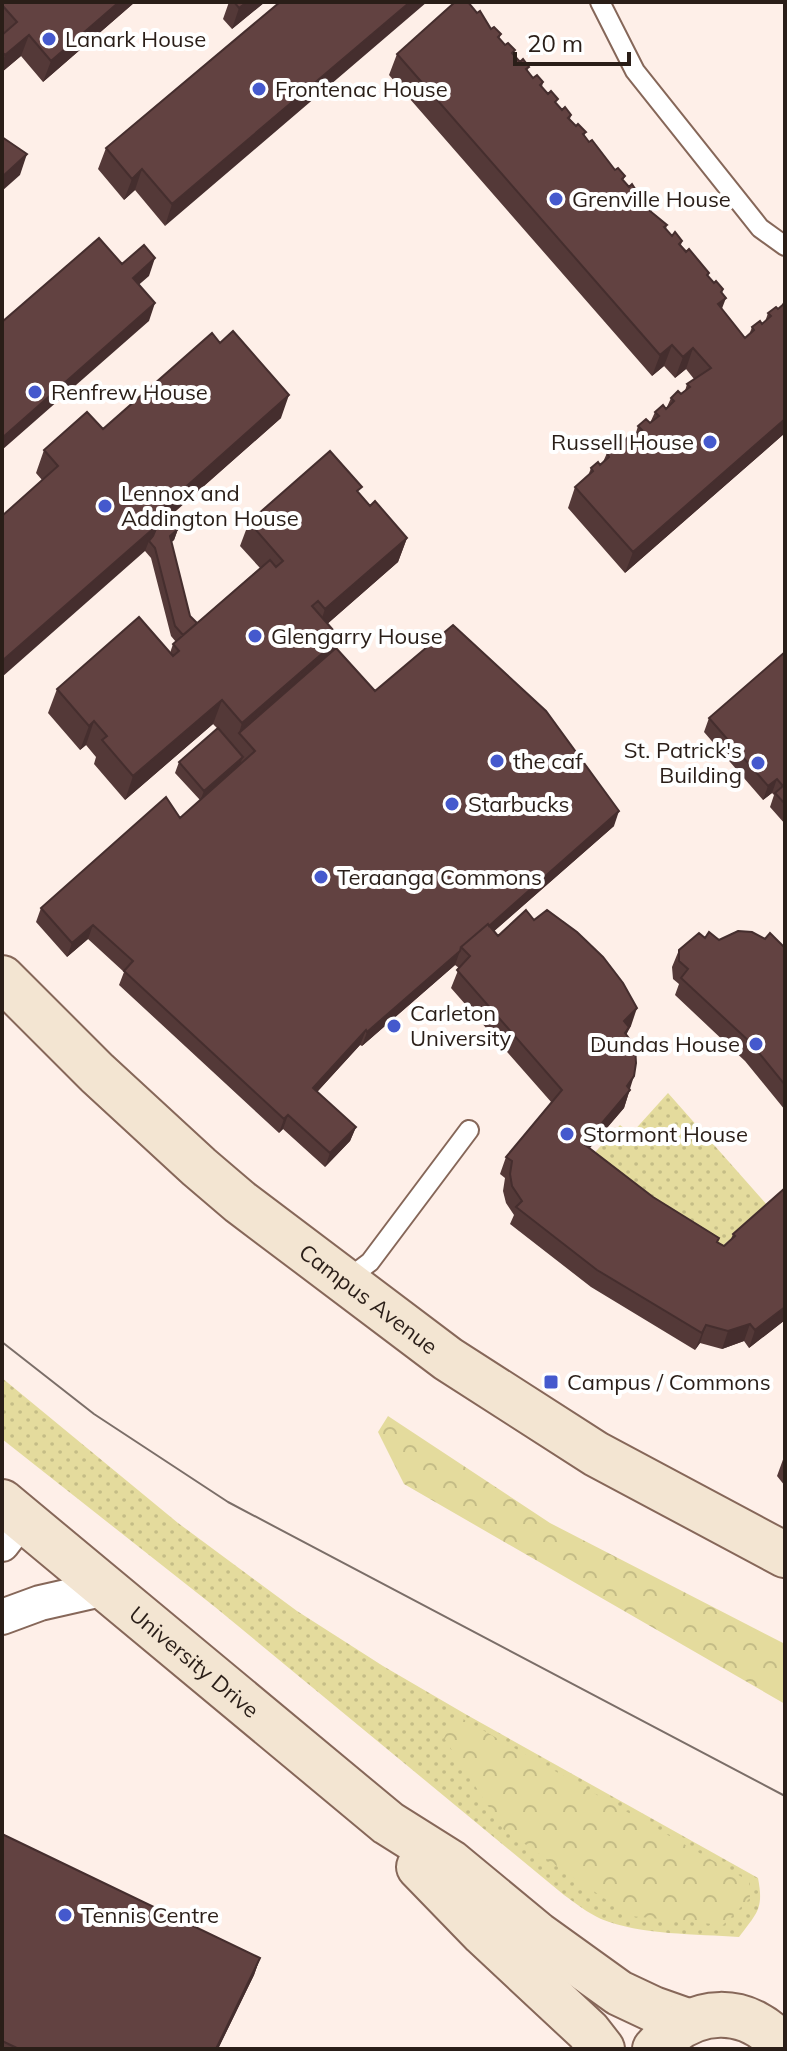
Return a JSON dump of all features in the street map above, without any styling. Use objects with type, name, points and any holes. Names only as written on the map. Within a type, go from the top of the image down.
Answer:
[{"type":"street","name":"Campus Avenue","points":[[2,978],[97,1073],[199,1167],[448,1359],[527,1412],[647,1483],[785,1555]]},
{"type":"street","name":"University Drive","points":[[9,1521],[106,1588],[388,1823],[450,1862],[537,1934],[619,1993],[687,2021]]},
{"type":"street","points":[[2,1617],[40,1603],[106,1588]]},
{"type":"street","name":"University Drive","points":[[388,1823],[436,1886],[588,2031],[602,2049]]},
{"type":"street","points":[[655,2049],[667,2035],[687,2021],[710,2015],[733,2015],[755,2022],[783,2038]]},
{"type":"lane","points":[[600,2],[635,71],[760,228],[785,246]]},
{"type":"lane","points":[[345,1281],[370,1262],[469,1130]]},
{"type":"green space","points":[[668,1093],[768,1206],[717,1251],[587,1161],[620,1125],[631,1134]]},
{"type":"green space","points":[[2,1378],[178,1523],[297,1611],[467,1715],[758,1878],[758,1910],[739,1937],[651,1931],[616,1924],[586,1911],[564,1895],[215,1607],[2,1439]]},
{"type":"green space","points":[[388,1416],[550,1523],[785,1644],[785,1704],[404,1484],[378,1432]]},
{"type":"green space","points":[[456,1715],[749,1881],[750,1898],[723,1925],[630,1916],[503,1829],[444,1738]]},
{"type":"building","name":"Lanark House","points":[[2,2],[119,2],[51,61],[29,35],[5,55],[2,52],[2,35],[17,22]]},
{"type":"building","name":"Frontenac House","points":[[280,2],[410,2],[172,204],[142,169],[132,179],[106,148]]},
{"type":"building","points":[[455,2],[468,2],[477,13],[480,11],[491,29],[494,27],[501,34],[498,37],[505,45],[508,43],[515,50],[512,53],[520,62],[523,59],[533,78],[537,75],[543,82],[540,85],[548,94],[551,91],[562,110],[565,107],[571,115],[568,118],[586,132],[583,134],[589,142],[592,140],[615,170],[618,168],[625,176],[622,179],[629,187],[632,184],[644,203],[646,201],[653,208],[650,211],[667,225],[664,227],[672,236],[675,232],[682,241],[679,244],[686,252],[689,249],[709,273],[707,275],[723,289],[721,292],[726,298],[718,304],[745,338],[754,330],[752,327],[760,321],[762,324],[771,316],[768,313],[785,303],[785,419],[633,552],[575,487],[593,471],[591,468],[609,457],[607,453],[614,447],[617,451],[630,434],[633,437],[642,430],[638,426],[646,419],[650,423],[659,416],[655,412],[663,405],[666,409],[678,391],[681,394],[690,387],[687,384],[711,368],[693,348],[683,357],[672,345],[660,355],[397,54]]},
{"type":"building","points":[[2,137],[27,154],[2,177]]},
{"type":"building","name":"Renfrew House","points":[[99,238],[122,264],[144,245],[155,258],[133,278],[155,303],[2,438],[2,322]]},
{"type":"building","name":"Lennox and Addington House","points":[[233,331],[289,395],[152,517],[158,524],[154,528],[2,661],[2,516],[58,466],[44,450],[87,412],[103,429],[212,333],[220,343]]},
{"type":"building","name":"Glengarry House","points":[[330,451],[362,487],[357,491],[370,506],[375,501],[407,538],[325,609],[318,601],[312,606],[340,638],[242,723],[222,700],[133,776],[102,740],[107,736],[94,721],[89,726],[57,689],[139,617],[173,656],[179,651],[173,644],[270,560],[276,567],[283,561],[249,522]]},
{"type":"building","points":[[164,513],[178,529],[170,536],[190,616],[197,623],[183,635],[175,626],[155,548],[149,541],[158,524],[156,521]]},
{"type":"building","name":"Teraanga Commons","points":[[453,625],[546,711],[619,811],[366,1030],[313,1088],[356,1127],[330,1153],[288,1115],[284,1119],[124,971],[133,961],[93,925],[72,943],[41,908],[166,797],[180,818],[255,751],[239,733],[336,648],[375,691]]},
{"type":"building","name":"St. Patrick's Building","points":[[785,652],[785,804],[775,793],[783,786],[777,779],[768,786],[709,718]]},
{"type":"building","points":[[218,728],[243,757],[204,791],[179,762]]},
{"type":"building","name":"Stormont House","points":[[526,910],[534,920],[547,910],[577,932],[603,957],[637,1008],[624,1021],[629,1027],[625,1033],[635,1046],[634,1076],[627,1086],[630,1090],[584,1144],[653,1197],[719,1238],[717,1242],[724,1246],[735,1236],[733,1234],[785,1188],[785,1307],[755,1330],[750,1324],[728,1331],[706,1325],[702,1333],[597,1270],[516,1207],[522,1201],[512,1186],[512,1161],[506,1157],[562,1090],[457,970],[470,956],[461,947],[488,924],[498,936]]},
{"type":"building","name":"Dundas House","points":[[738,931],[752,932],[765,939],[770,933],[785,948],[785,1085],[751,1043],[681,978],[688,969],[679,961],[679,950],[699,933],[705,938],[709,932],[719,940]]},
{"type":"building","name":"Tennis Centre","points":[[2,1834],[260,1958],[216,2049],[19,2049],[2,2041]]},
{"type":"tram line","points":[[2,1342],[94,1414],[228,1502],[785,1796]]},
{"type":"place","name":"Lanark House","points":[[49,39]]},
{"type":"place","name":"Frontenac House","points":[[259,89]]},
{"type":"place","name":"Grenville House","points":[[556,199]]},
{"type":"place","name":"Renfrew House","points":[[35,392]]},
{"type":"place","name":"Russell House","points":[[710,442]]},
{"type":"place","name":"Lennox and Addington House","points":[[105,506]]},
{"type":"place","name":"Glengarry House","points":[[255,636]]},
{"type":"place","name":"the caf","points":[[497,761]]},
{"type":"place","name":"St. Patrick's Building","points":[[758,763]]},
{"type":"place","name":"Starbucks","points":[[452,804]]},
{"type":"place","name":"Teraanga Commons","points":[[321,877]]},
{"type":"place","name":"Carleton University","points":[[394,1026]]},
{"type":"place","name":"Dundas House","points":[[756,1044]]},
{"type":"place","name":"Stormont House","points":[[567,1134]]},
{"type":"place","name":"Campus / Commons","points":[[551,1382]]},
{"type":"place","name":"Tennis Centre","points":[[65,1915]]}]
